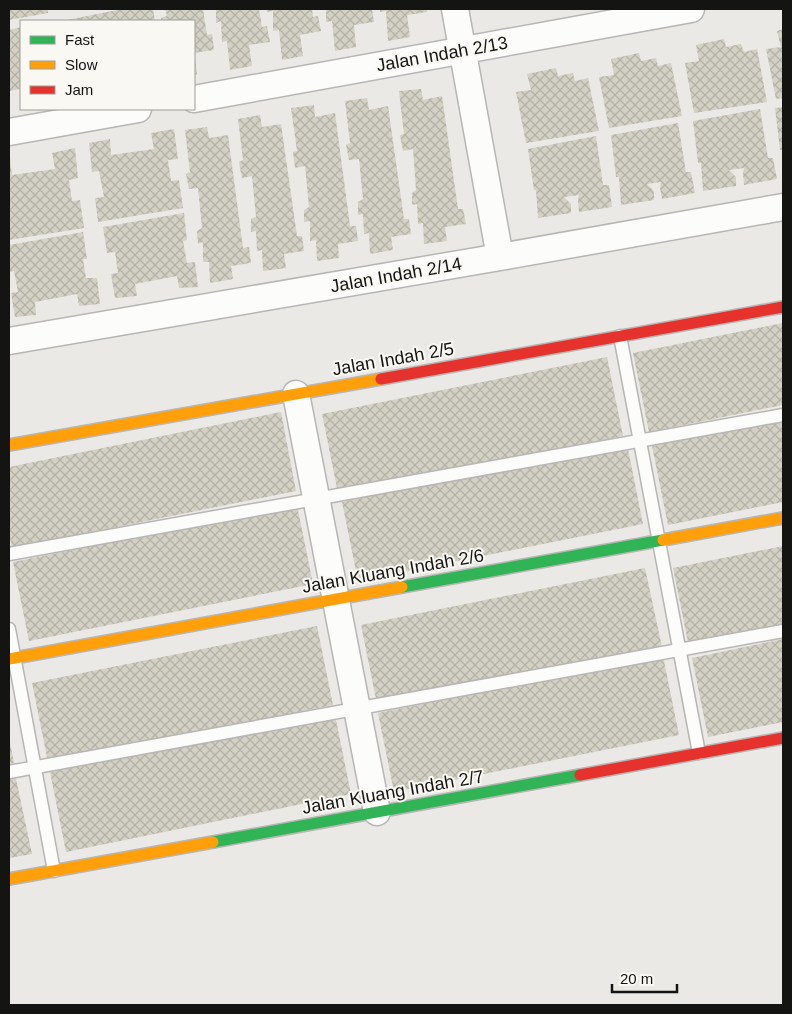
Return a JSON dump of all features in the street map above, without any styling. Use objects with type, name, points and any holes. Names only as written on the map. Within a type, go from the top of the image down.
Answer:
[{"type":"street","points":[[455,9],[500,257]]},
{"type":"street","name":"Jalan Indah 2/13","points":[[195,99],[691,9]]},
{"type":"street","points":[[9,132],[132,110]]},
{"type":"street","name":"Jalan Indah 2/14","points":[[9,341],[783,207]]},
{"type":"street","name":"Jalan Indah 2/5","points":[[9,445],[783,307]]},
{"type":"street","points":[[296,394],[377,812]]},
{"type":"street","name":"Jalan Kluang Indah 2/6","points":[[11,658],[783,518]]},
{"type":"street","name":"Jalan Kluang Indah 2/7","points":[[9,880],[783,738]]},
{"type":"lane","points":[[620,336],[699,753]]},
{"type":"lane","points":[[9,554],[783,414]]},
{"type":"lane","points":[[9,629],[11,658],[35,768],[54,871]]},
{"type":"lane","points":[[9,772],[783,631]]},
{"type":"building","points":[[9,9],[48,9],[48,13],[9,20]]},
{"type":"building","points":[[122,9],[153,9],[155,20],[67,20]]},
{"type":"building","points":[[165,9],[203,9],[207,35],[212,34],[214,50],[195,53],[195,20],[161,20],[161,18],[167,16]]},
{"type":"building","points":[[259,9],[262,27],[267,26],[270,42],[249,45],[252,66],[230,70],[227,41],[222,42],[221,21],[216,23],[216,10]]},
{"type":"building","points":[[267,9],[312,9],[313,17],[318,16],[321,31],[300,35],[303,56],[282,60],[279,30],[273,31],[273,11],[267,12]]},
{"type":"building","points":[[326,9],[372,9],[374,22],[354,25],[356,47],[335,51],[332,21],[326,22]]},
{"type":"building","points":[[380,9],[427,9],[427,12],[407,15],[410,37],[388,41],[386,11],[380,12]]},
{"type":"building","points":[[20,27],[20,89],[9,91],[9,30]]},
{"type":"building","points":[[783,29],[783,98],[776,99],[766,49],[781,47],[777,31]]},
{"type":"building","points":[[724,39],[726,47],[741,44],[744,52],[757,49],[767,102],[694,113],[685,63],[699,61],[696,45]]},
{"type":"building","points":[[639,53],[641,61],[656,58],[658,66],[671,63],[682,116],[609,128],[599,77],[614,75],[611,59]]},
{"type":"building","points":[[556,68],[558,76],[573,73],[575,81],[588,78],[599,131],[526,143],[516,92],[531,90],[527,74]]},
{"type":"building","points":[[421,89],[423,100],[442,96],[458,209],[463,209],[466,224],[445,227],[447,241],[424,244],[423,223],[418,224],[417,204],[412,205],[412,193],[416,190],[413,149],[403,151],[400,135],[404,134],[399,91]]},
{"type":"building","points":[[367,98],[369,110],[388,106],[404,219],[409,219],[411,234],[391,237],[393,250],[370,254],[369,233],[364,234],[363,214],[358,215],[358,202],[363,199],[359,159],[349,160],[346,145],[350,143],[345,101]]},
{"type":"building","points":[[314,105],[315,117],[335,113],[350,226],[356,226],[358,241],[338,244],[339,258],[317,261],[316,240],[310,241],[310,221],[304,222],[304,210],[309,207],[305,166],[295,168],[293,152],[297,151],[291,108]]},
{"type":"building","points":[[783,107],[783,150],[780,150],[775,108]]},
{"type":"building","points":[[760,109],[768,158],[773,158],[777,179],[744,185],[744,168],[729,170],[736,177],[736,186],[703,191],[701,163],[698,163],[693,121]]},
{"type":"building","points":[[260,115],[262,127],[281,124],[297,236],[302,236],[304,251],[284,254],[286,268],[263,271],[262,250],[257,251],[256,231],[251,232],[251,219],[256,217],[252,176],[242,178],[239,162],[243,160],[238,119]]},
{"type":"building","points":[[678,123],[686,172],[691,172],[695,193],[662,199],[661,182],[647,184],[654,191],[654,200],[621,205],[619,177],[616,177],[611,135]]},
{"type":"building","points":[[207,127],[209,138],[228,135],[243,248],[249,247],[251,263],[231,266],[233,279],[210,283],[209,262],[203,262],[203,242],[198,244],[197,231],[202,228],[198,188],[189,189],[186,174],[190,172],[185,130]]},
{"type":"building","points":[[174,129],[178,159],[168,160],[171,181],[179,180],[183,208],[98,222],[95,198],[104,197],[99,171],[92,172],[89,143],[110,139],[111,155],[154,149],[151,133]]},
{"type":"building","points":[[596,136],[603,185],[609,185],[612,207],[579,212],[579,195],[564,197],[571,204],[571,213],[538,218],[536,190],[534,190],[528,149]]},
{"type":"building","points":[[75,148],[78,178],[69,180],[72,201],[80,200],[84,228],[9,240],[9,159],[12,175],[55,169],[52,153]]},
{"type":"building","points":[[184,213],[187,240],[183,241],[187,263],[195,262],[198,287],[179,288],[177,276],[135,284],[137,296],[115,298],[111,274],[118,273],[115,252],[107,253],[103,227]]},
{"type":"building","points":[[83,232],[87,259],[83,259],[86,278],[97,278],[100,304],[79,306],[77,294],[35,302],[36,315],[15,317],[11,293],[18,292],[14,271],[9,272],[9,245]]},
{"type":"building","points":[[783,323],[783,405],[649,432],[633,353]]},
{"type":"building","points":[[607,357],[623,436],[338,493],[322,414]]},
{"type":"building","points":[[281,412],[296,491],[12,548],[9,534],[9,467]]},
{"type":"building","points":[[783,419],[783,502],[668,525],[652,446]]},
{"type":"building","points":[[627,444],[643,524],[358,581],[342,502]]},
{"type":"building","points":[[297,505],[313,584],[29,641],[13,562]]},
{"type":"building","points":[[783,546],[783,628],[689,647],[673,568]]},
{"type":"building","points":[[645,568],[662,647],[377,704],[361,625]]},
{"type":"building","points":[[317,626],[333,705],[48,762],[32,683]]},
{"type":"building","points":[[783,639],[783,722],[708,737],[692,658]]},
{"type":"building","points":[[663,656],[679,735],[394,792],[378,713]]},
{"type":"building","points":[[335,715],[351,794],[66,852],[50,772]]},
{"type":"building","points":[[9,742],[14,763],[9,764]]},
{"type":"building","points":[[15,774],[32,854],[9,858],[9,776]]},
{"type":"traffic: fast","points":[[402,587],[663,540]]},
{"type":"traffic: fast","points":[[213,842],[580,775]]},
{"type":"traffic: slow","points":[[9,445],[381,379]]},
{"type":"traffic: slow","points":[[663,540],[783,518]]},
{"type":"traffic: slow","points":[[9,659],[402,587]]},
{"type":"traffic: slow","points":[[9,879],[213,842]]},
{"type":"traffic: jam","points":[[381,379],[783,307]]},
{"type":"traffic: jam","points":[[580,775],[783,738]]}]
